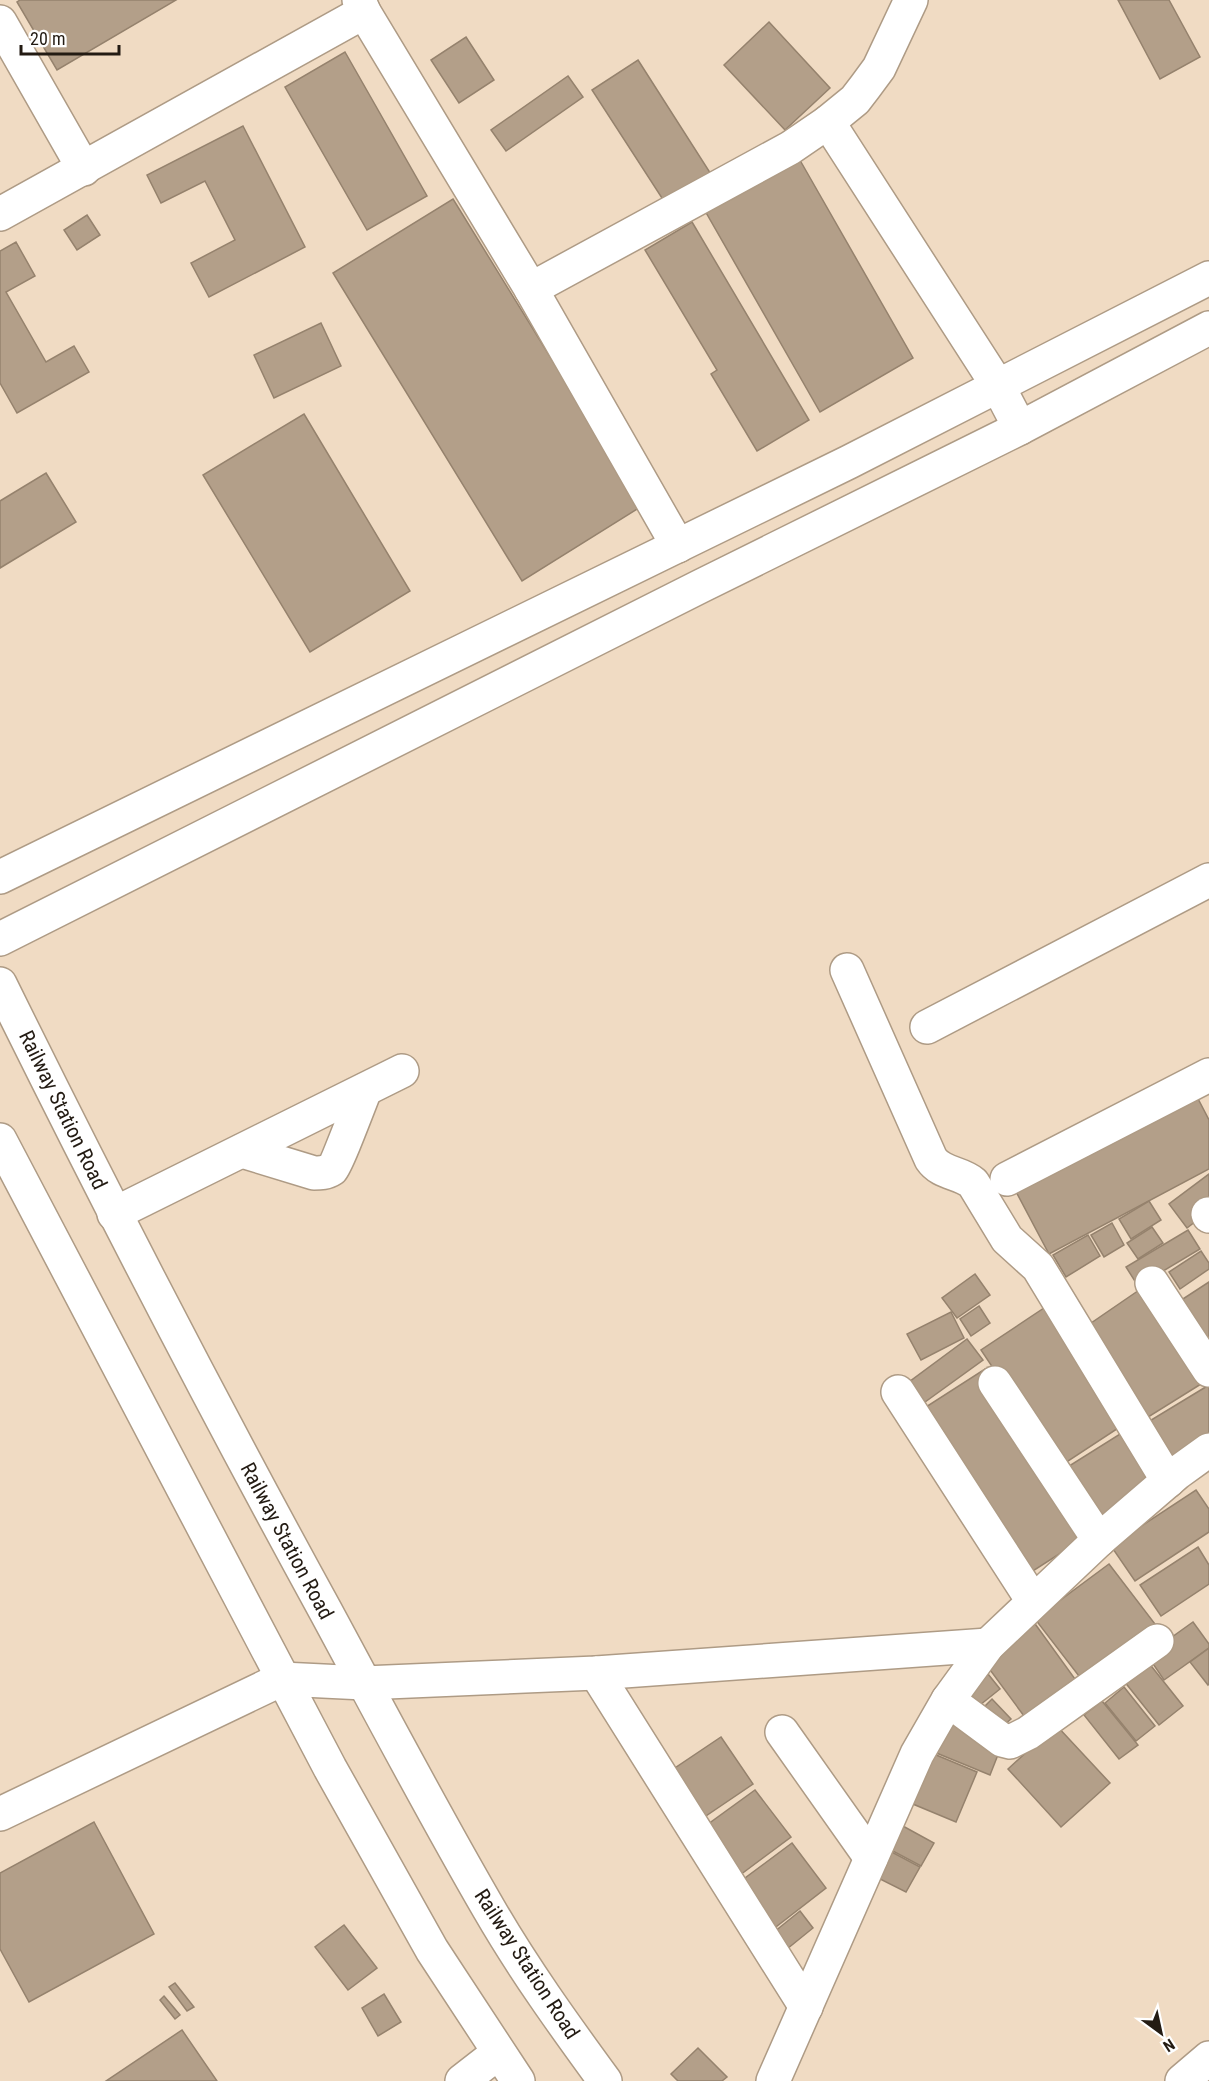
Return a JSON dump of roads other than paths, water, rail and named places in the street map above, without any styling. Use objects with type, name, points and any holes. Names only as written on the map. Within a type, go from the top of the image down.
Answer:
[{"type":"main road","points":[[531,289],[790,148],[828,122],[855,100],[879,68],[911,0]]},
{"type":"main road","points":[[0,214],[84,168],[362,6],[531,289],[678,546]]},
{"type":"main road","points":[[0,22],[84,168]]},
{"type":"main road","points":[[828,122],[998,386],[1020,428]]},
{"type":"main road","points":[[0,877],[849,462],[1209,278]]},
{"type":"main road","points":[[0,939],[1020,428],[1209,328]]},
{"type":"main road","points":[[927,1027],[1209,880]]},
{"type":"main road","points":[[847,970],[931,1159],[936,1166],[967,1178],[973,1183],[1006,1239],[1038,1267],[1168,1481]]},
{"type":"main road","name":"Railway Station Road","points":[[0,984],[114,1214],[225,1427],[364,1683],[490,1911],[562,2022],[605,2081]]},
{"type":"main road","points":[[114,1214],[402,1071]]},
{"type":"main road","points":[[1007,1179],[1209,1075]]},
{"type":"main road","points":[[242,1150],[314,1173],[324,1173],[333,1168],[337,1161],[365,1090]]},
{"type":"main road","points":[[0,1140],[330,1768],[432,1950],[518,2081]]},
{"type":"main road","points":[[1152,1283],[1209,1370]]},
{"type":"main road","points":[[995,1383],[1098,1540]]},
{"type":"main road","points":[[898,1392],[1033,1601]]},
{"type":"main road","points":[[773,2081],[917,1754],[948,1700],[988,1645],[1033,1601],[1098,1540],[1209,1450]]},
{"type":"main road","points":[[948,1700],[1002,1740],[1010,1742],[1028,1733],[1157,1641]]},
{"type":"main road","points":[[0,1814],[282,1679],[364,1683],[596,1673],[988,1645]]},
{"type":"main road","points":[[596,1673],[806,2007]]},
{"type":"main road","points":[[782,1732],[871,1858]]},
{"type":"main road","points":[[462,2081],[498,2053]]},
{"type":"main road","points":[[1182,2081],[1209,2058]]}]
